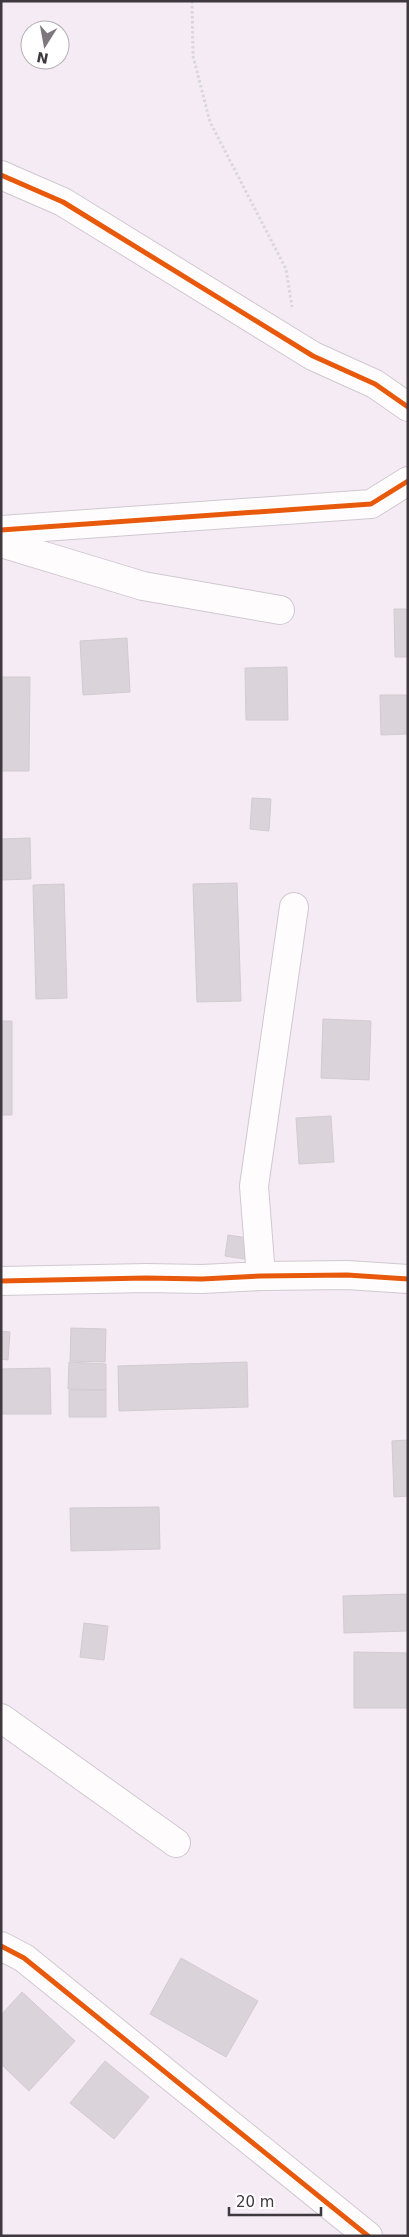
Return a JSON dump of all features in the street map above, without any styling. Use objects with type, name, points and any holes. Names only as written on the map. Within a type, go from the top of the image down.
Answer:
[{"type":"street","points":[[1,175],[63,202],[313,356],[375,384],[408,407]]},
{"type":"street","points":[[1,530],[371,504],[408,481]]},
{"type":"street","points":[[1,543],[143,586],[280,610]]},
{"type":"street","points":[[261,1276],[254,1186],[294,907]]},
{"type":"street","points":[[1,1281],[347,1275],[408,1279]]},
{"type":"street","points":[[1,1718],[176,1843]]},
{"type":"street","points":[[1,1946],[24,1958],[368,2236]]},
{"type":"path","points":[[192,1],[193,56],[210,122],[286,269],[291,306],[295,314]]},
{"type":"building","points":[[394,609],[408,609],[408,657],[395,657]]},
{"type":"building","points":[[127,638],[130,692],[83,695],[80,641]]},
{"type":"building","points":[[287,667],[288,720],[246,720],[245,668]]},
{"type":"building","points":[[1,677],[30,677],[29,771],[1,771]]},
{"type":"building","points":[[380,695],[408,695],[408,734],[381,735]]},
{"type":"building","points":[[252,798],[271,799],[269,831],[250,829]]},
{"type":"building","points":[[30,838],[31,879],[1,880],[1,839]]},
{"type":"building","points":[[237,883],[241,1001],[197,1002],[193,884]]},
{"type":"building","points":[[64,884],[67,998],[36,999],[33,885]]},
{"type":"building","points":[[323,1019],[371,1021],[369,1080],[321,1078]]},
{"type":"building","points":[[1,1021],[12,1021],[12,1115],[1,1115]]},
{"type":"building","points":[[331,1116],[334,1162],[299,1164],[296,1118]]},
{"type":"building","points":[[228,1235],[248,1238],[245,1259],[225,1256]]},
{"type":"building","points":[[71,1328],[106,1329],[105,1362],[70,1361]]},
{"type":"building","points":[[1,1331],[10,1332],[8,1360],[1,1359]]},
{"type":"building","points":[[69,1362],[106,1364],[106,1390],[68,1389]]},
{"type":"building","points":[[247,1362],[248,1407],[119,1411],[118,1366]]},
{"type":"building","points":[[50,1368],[51,1414],[1,1414],[1,1369]]},
{"type":"building","points":[[69,1390],[106,1390],[106,1417],[69,1417]]},
{"type":"building","points":[[408,1440],[408,1496],[394,1497],[392,1441]]},
{"type":"building","points":[[159,1507],[160,1549],[71,1551],[70,1508]]},
{"type":"building","points":[[408,1594],[408,1631],[344,1633],[343,1596]]},
{"type":"building","points":[[84,1623],[108,1626],[104,1660],[80,1657]]},
{"type":"building","points":[[354,1652],[408,1653],[408,1708],[354,1708]]},
{"type":"building","points":[[181,1958],[258,2001],[226,2057],[150,2014]]},
{"type":"building","points":[[22,1992],[75,2041],[29,2091],[1,2064],[1,2015]]},
{"type":"building","points":[[105,2061],[149,2097],[114,2139],[70,2103]]},
{"type":"cycle path","points":[[1,175],[63,202],[313,356],[375,384],[408,407]]},
{"type":"cycle path","points":[[1,530],[371,504],[408,481]]},
{"type":"cycle path","points":[[1,1281],[347,1275],[408,1279]]},
{"type":"cycle path","points":[[1,1946],[24,1958],[368,2236]]}]
